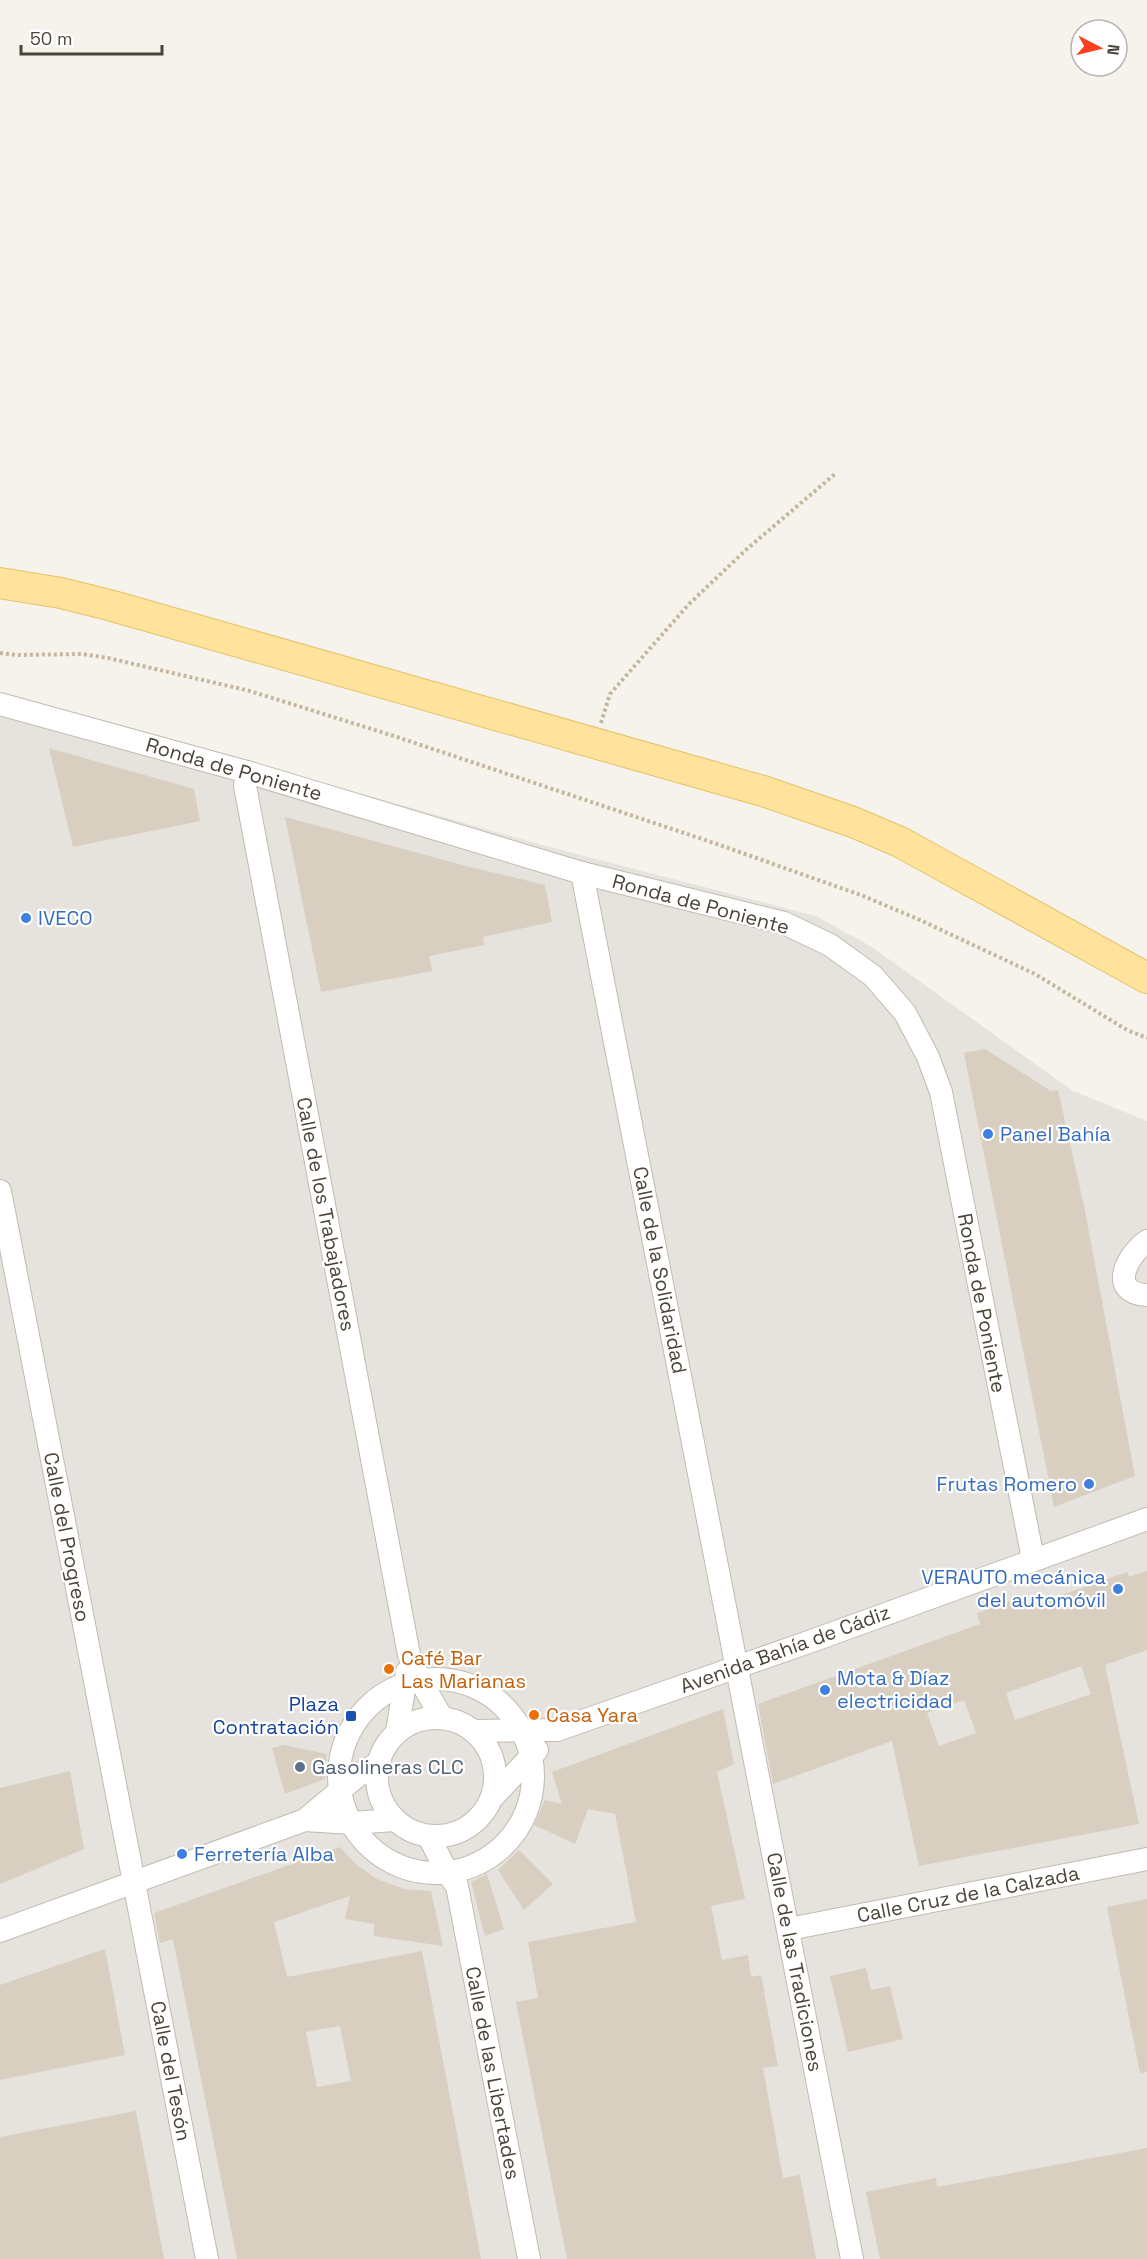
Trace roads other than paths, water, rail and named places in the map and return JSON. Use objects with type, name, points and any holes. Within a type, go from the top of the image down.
[{"type":"main road","points":[[0,583],[61,593],[109,605],[763,791],[853,822],[900,842],[1147,978]]},
{"type":"street","name":"Ronda de Poniente","points":[[0,704],[247,772],[582,873],[784,923],[830,945],[873,976],[906,1013],[928,1057],[941,1092],[1033,1559]]},
{"type":"street","name":"Calle de los Trabajadores","points":[[247,772],[245,786],[409,1655],[413,1682],[397,1731]]},
{"type":"street","name":"Calle de la Solidaridad","points":[[582,873],[737,1666]]},
{"type":"street","name":"Calle del Progreso","points":[[0,1191],[134,1883]]},
{"type":"street","points":[[1147,1241],[1139,1246],[1129,1259],[1123,1276],[1128,1286],[1137,1293],[1147,1295]]},
{"type":"street","name":"Avenida Bahía de Cádiz","points":[[474,1731],[557,1730],[1147,1519]]},
{"type":"street","name":"Calle de las Tradiciones","points":[[737,1666],[852,2259]]},
{"type":"street","points":[[449,1680],[476,1688],[500,1703],[521,1729],[531,1756],[532,1781],[531,1795],[521,1822],[493,1855],[456,1876],[417,1871],[391,1862],[369,1845],[352,1823],[341,1791],[341,1761],[350,1732],[358,1719],[379,1698],[413,1682],[449,1680]]},
{"type":"street","points":[[413,1682],[442,1718]]},
{"type":"street","points":[[442,1718],[460,1722],[474,1731],[485,1744],[493,1763],[495,1783],[491,1799],[484,1812],[472,1824],[456,1833],[429,1837],[406,1830],[394,1820],[381,1802],[376,1783],[378,1763],[385,1746],[397,1731],[413,1722],[442,1718]]},
{"type":"street","name":"Avenida Bahía de Cádiz","points":[[491,1799],[557,1730]]},
{"type":"street","points":[[0,1931],[305,1820],[378,1763]]},
{"type":"street","points":[[305,1820],[352,1823],[394,1820]]},
{"type":"street","name":"Calle de las Libertades","points":[[456,1876],[472,1824]]},
{"type":"street","name":"Calle de las Libertades","points":[[429,1837],[456,1876],[529,2259]]},
{"type":"street","name":"Calle Cruz de la Calzada","points":[[789,1929],[1147,1859]]},
{"type":"street","name":"Calle del Tesón","points":[[134,1883],[207,2259]]},
{"type":"place","name":"IVECO","points":[[26,918]]},
{"type":"place","name":"Panel Bahía","points":[[988,1134]]},
{"type":"place","name":"Frutas Romero","points":[[1089,1484]]},
{"type":"place","name":"VERAUTO mecánica del automóvil","points":[[1118,1589]]},
{"type":"place","name":"Café Bar Las Marianas","points":[[389,1669]]},
{"type":"place","name":"Mota & Díaz electricidad","points":[[825,1690]]},
{"type":"place","name":"Casa Yara","points":[[534,1715]]},
{"type":"place","name":"Plaza Contratación","points":[[351,1716]]},
{"type":"place","name":"Gasolineras CLC","points":[[300,1767]]},
{"type":"place","name":"Ferretería Alba","points":[[182,1854]]}]
